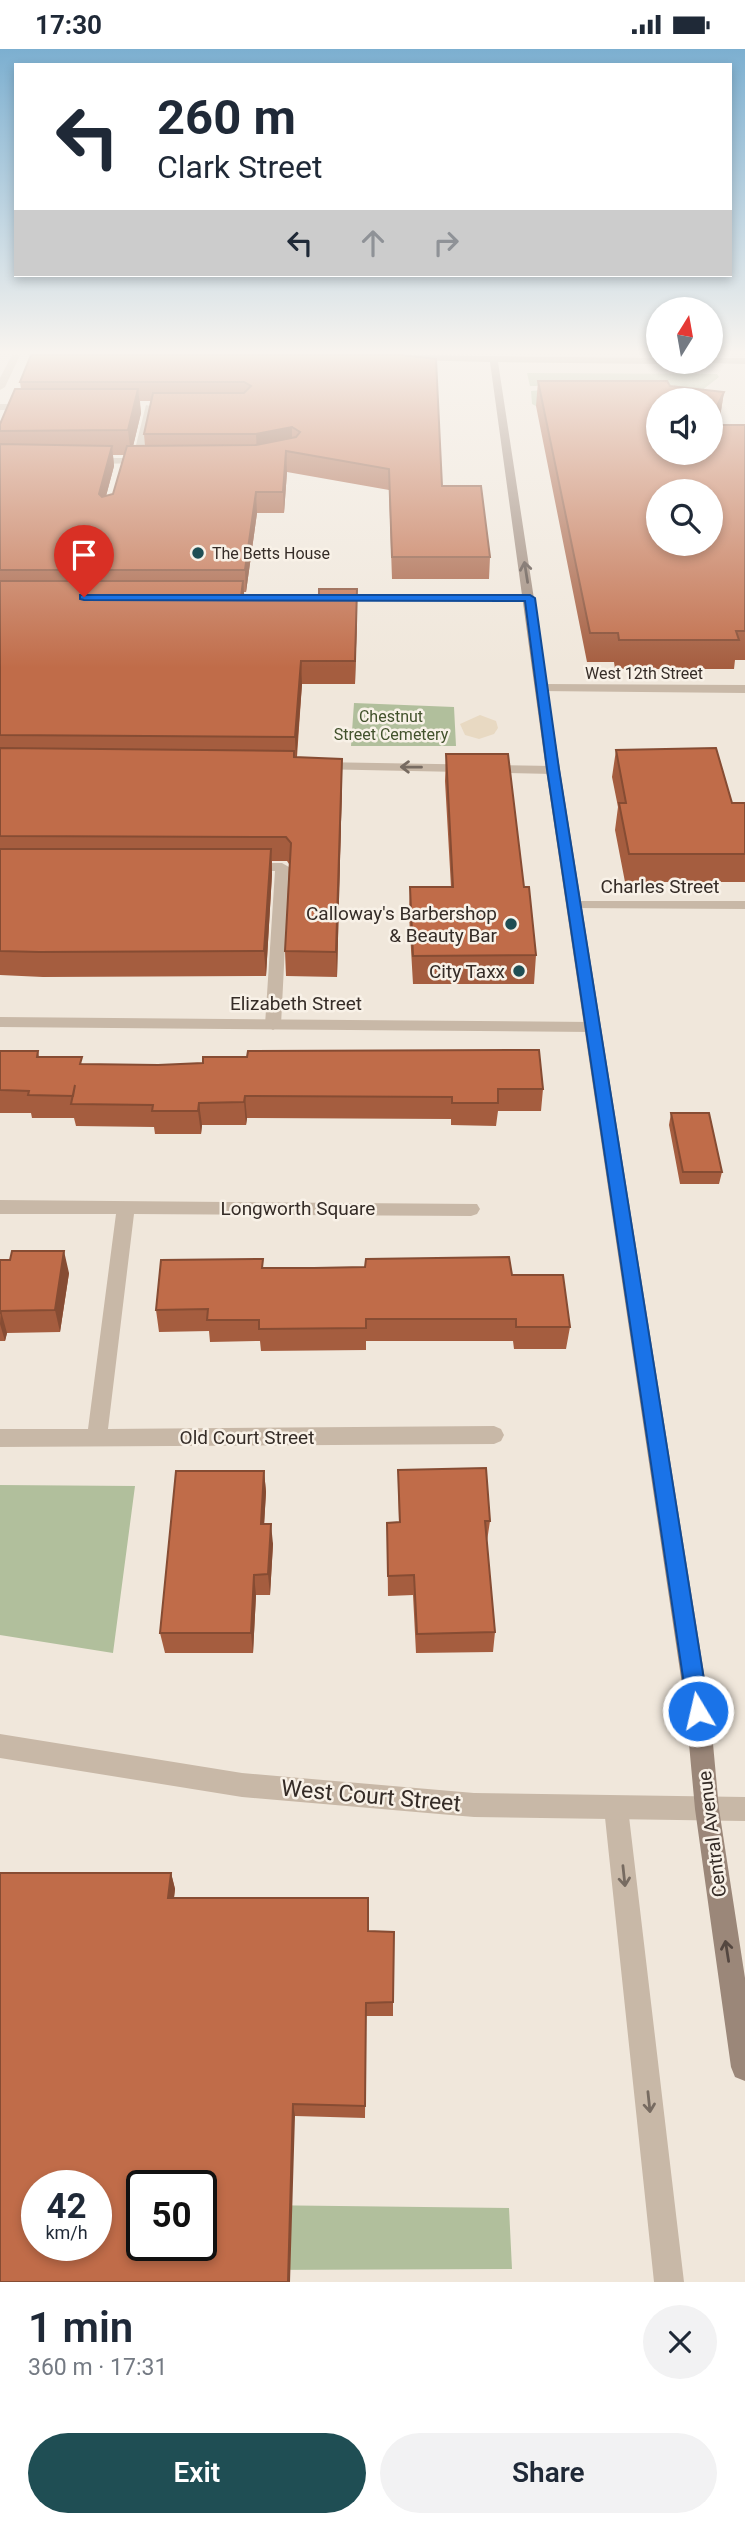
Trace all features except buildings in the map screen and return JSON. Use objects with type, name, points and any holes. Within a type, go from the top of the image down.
[{"type":"main road","name":"Central Avenue","points":[[509,459],[553,769],[698,1711],[707,1809],[745,2067]]},
{"type":"street","points":[[82,461],[122,465],[136,461],[163,461]]},
{"type":"street","points":[[318,598],[530,598]]},
{"type":"street","name":"West 12th Street","points":[[543,688],[745,689]]},
{"type":"street","points":[[307,766],[553,769]]},
{"type":"street","points":[[228,867],[282,867],[273,1024]]},
{"type":"street","name":"Charles Street","points":[[575,905],[745,905]]},
{"type":"street","name":"Elizabeth Street","points":[[0,1022],[593,1027]]},
{"type":"street","name":"Longworth Square","points":[[0,1207],[471,1209]]},
{"type":"street","points":[[97,1438],[126,1207]]},
{"type":"street","name":"Old Court Street","points":[[0,1438],[494,1435]]},
{"type":"street","name":"West Court Street","points":[[0,1746],[242,1785],[474,1805],[745,1809]]},
{"type":"street","points":[[616,1808],[669,2282]]},
{"type":"green space","name":"Chestnut Street Cemetery","points":[[354,703],[454,707],[456,746],[351,746]]},
{"type":"green space","points":[[0,1485],[135,1486],[113,1653],[0,1635]]},
{"type":"green space","points":[[246,2205],[509,2208],[512,2269],[242,2270]]},
{"type":"shaded area","points":[[480,715],[496,721],[498,728],[494,734],[479,739],[465,735],[460,724]]},
{"type":"place","name":"The Betts House","points":[[198,553]]},
{"type":"place","name":"Calloway's Barbershop & Beauty Bar","points":[[511,924]]},
{"type":"place","name":"City Taxx","points":[[519,971]]},
{"type":"route","points":[[84,597],[530,598],[553,769],[698,1711]]}]
